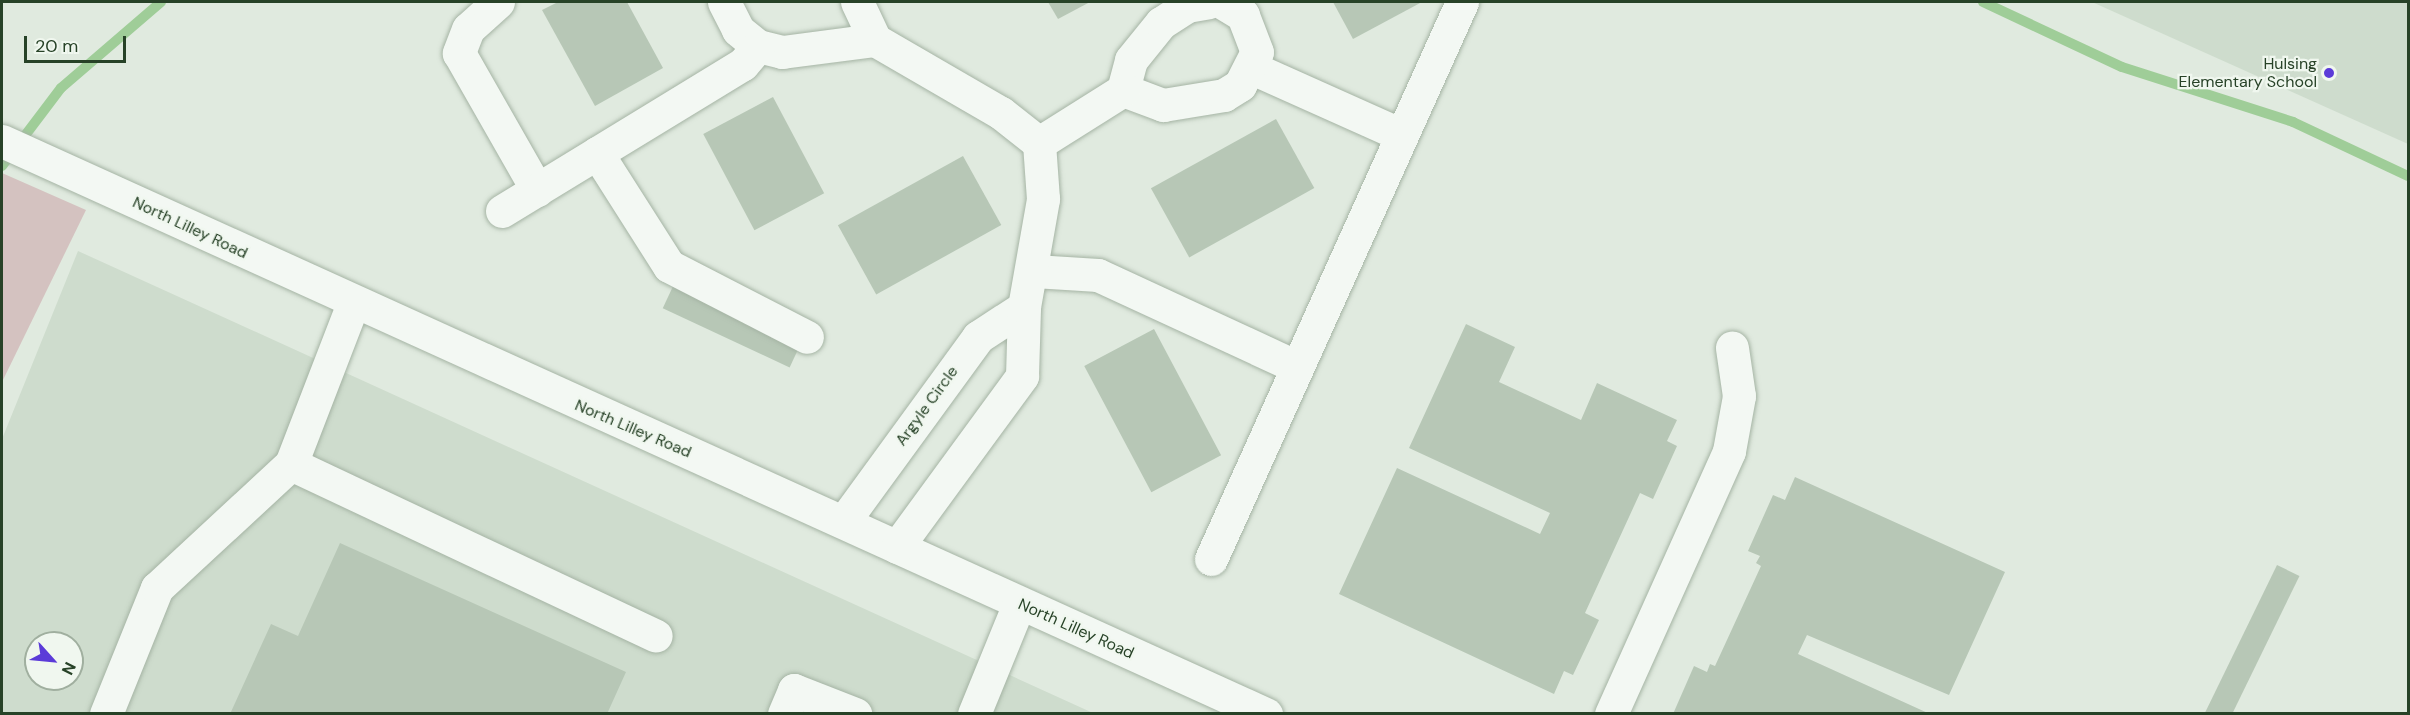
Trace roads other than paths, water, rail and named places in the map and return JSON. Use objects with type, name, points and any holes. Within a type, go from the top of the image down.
[{"type":"street","points":[[498,2],[468,29],[459,53],[537,190]]},
{"type":"street","points":[[724,2],[738,30],[758,46],[782,52],[875,40]]},
{"type":"street","points":[[856,2],[875,40],[1001,113],[1039,143],[1043,199],[1034,271],[1024,307],[1022,376],[897,547]]},
{"type":"street","points":[[1039,143],[1123,90],[1131,60],[1161,23],[1187,6],[1209,2]]},
{"type":"street","points":[[1123,90],[1163,105],[1224,95],[1252,68],[1257,52],[1243,15],[1221,2]]},
{"type":"street","points":[[1211,560],[1462,2]]},
{"type":"street","points":[[502,211],[743,64],[758,46]]},
{"type":"street","points":[[1252,68],[1402,135]]},
{"type":"street","name":"North Lilley Road","points":[[2,141],[353,303],[844,521],[1019,604],[1266,714]]},
{"type":"street","points":[[597,153],[669,266],[807,337]]},
{"type":"street","points":[[1034,271],[1098,275],[1298,367]]},
{"type":"street","points":[[106,714],[157,588],[291,464],[353,303]]},
{"type":"street","name":"Argyle Circle","points":[[844,521],[978,337],[1024,307]]},
{"type":"street","points":[[1611,714],[1729,451],[1739,396],[1732,348]]},
{"type":"street","points":[[291,464],[657,636]]},
{"type":"street","points":[[974,714],[1019,604]]},
{"type":"street","points":[[784,714],[794,690],[855,714]]},
{"type":"waterway","points":[[2,166],[61,88],[161,2]]},
{"type":"waterway","points":[[1983,2],[2122,67],[2293,122],[2408,176]]},
{"type":"place","name":"Hulsing Elementary School","points":[[2329,73]]}]
